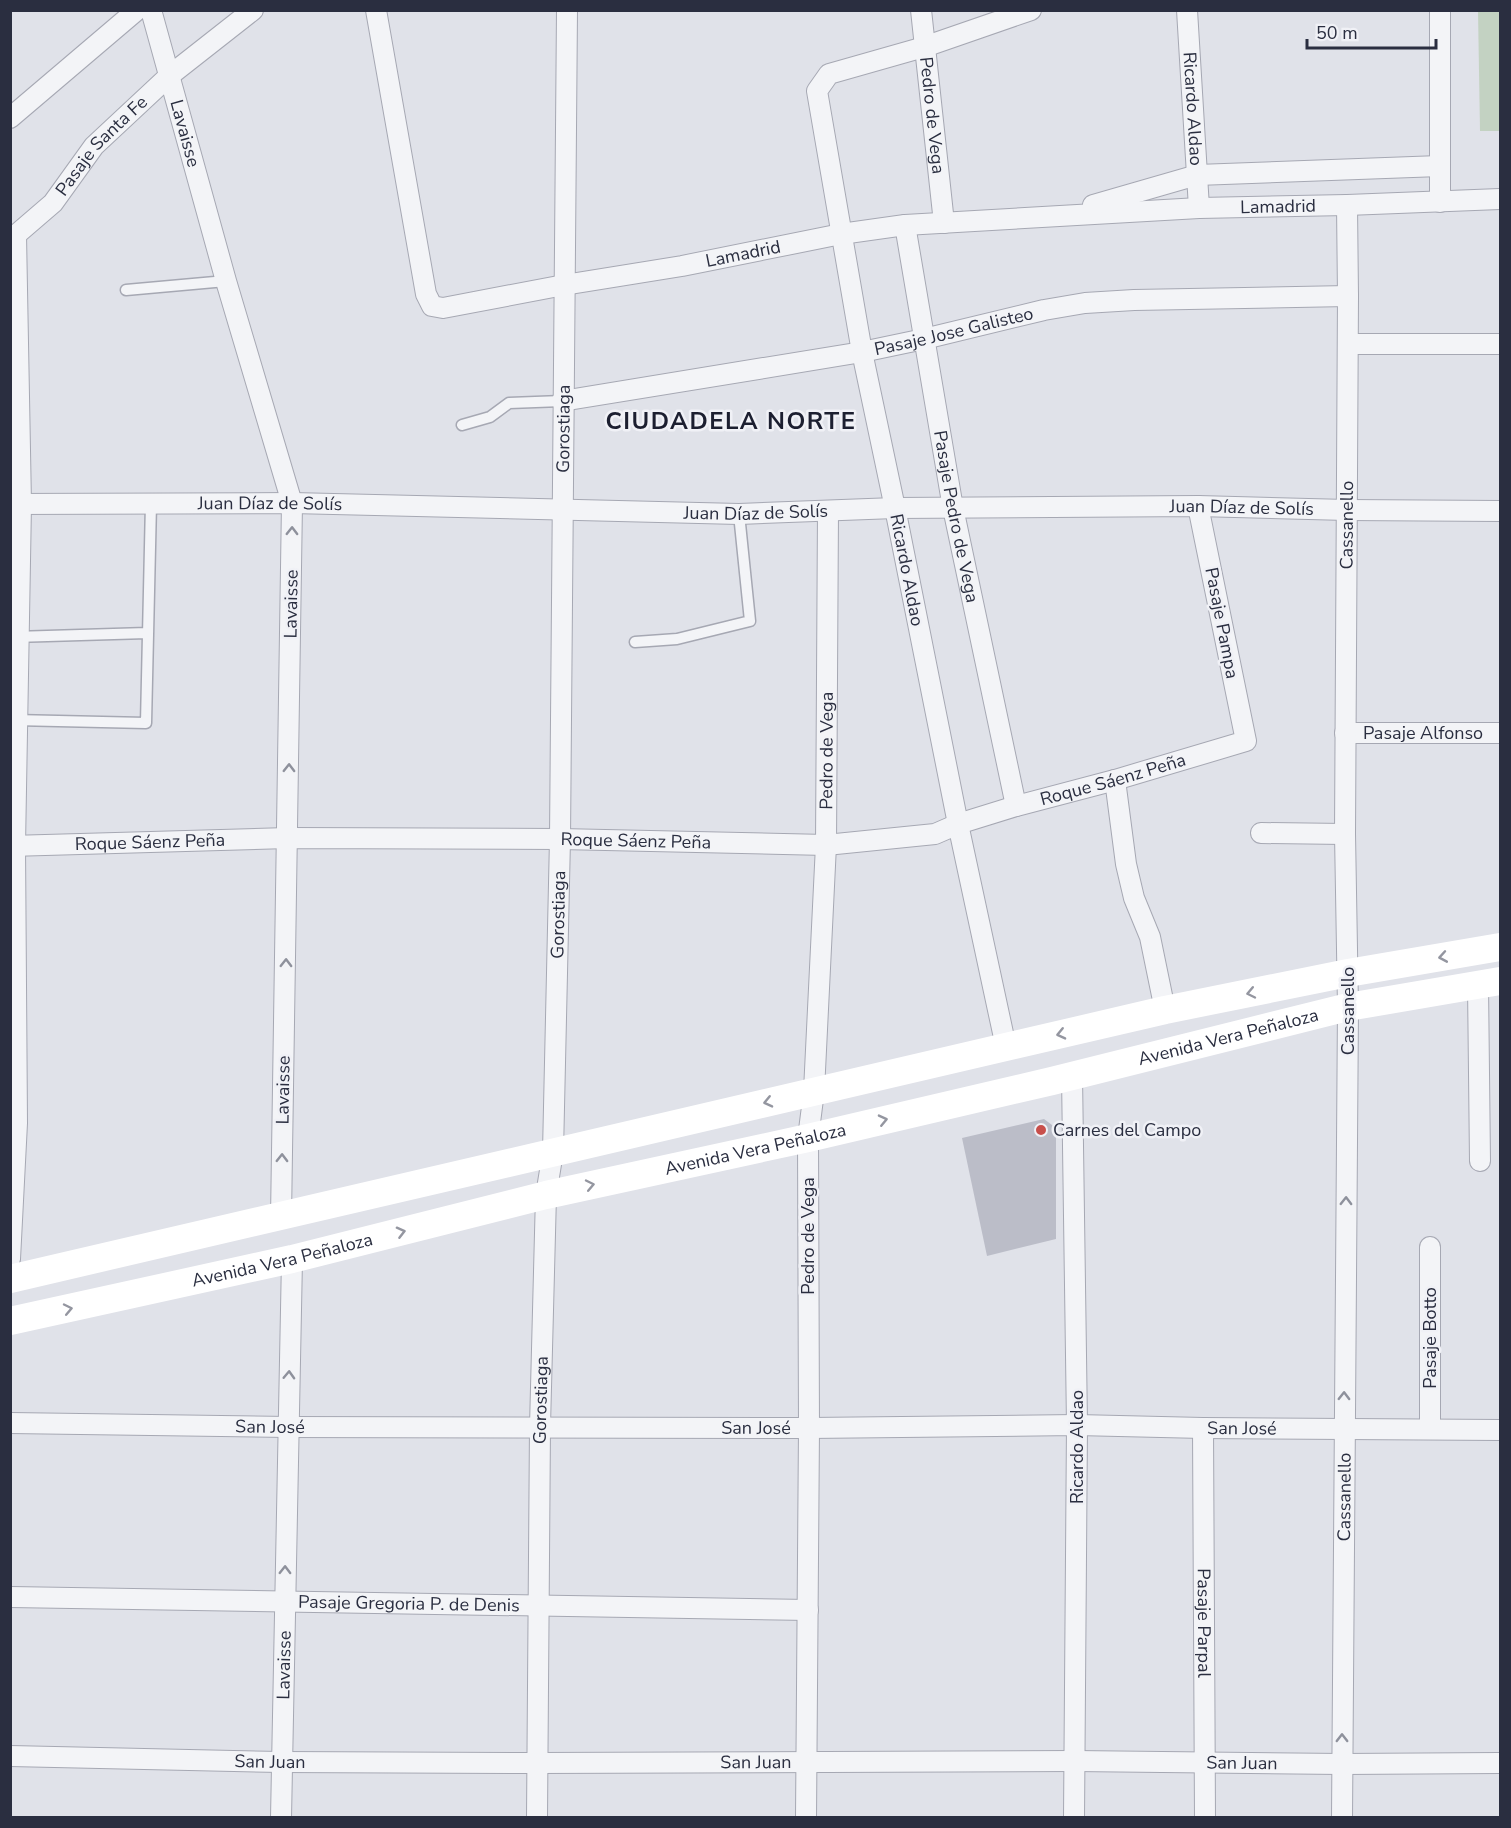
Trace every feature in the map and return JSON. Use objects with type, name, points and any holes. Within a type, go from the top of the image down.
[{"type":"main road","name":"Avenida Vera Peñaloza","points":[[10,1279],[1165,1010],[1348,973],[1500,947]]},
{"type":"main road","name":"Avenida Vera Peñaloza","points":[[10,1321],[292,1259],[546,1195],[808,1138],[1072,1076],[1348,1007],[1489,983]]},
{"type":"street","points":[[10,118],[137,10]]},
{"type":"street","name":"Lavaisse","points":[[151,10],[226,280],[292,503],[281,1217]]},
{"type":"street","name":"Pasaje Santa Fe","points":[[13,237],[53,203],[94,146],[169,76],[254,10]]},
{"type":"street","name":"Lamadrid","points":[[376,10],[426,294],[432,306],[443,308],[682,266],[841,234],[904,225],[1198,208],[1500,199]]},
{"type":"street","name":"Gorostiaga","points":[[537,1818],[540,1426],[546,1195],[553,1152],[560,838],[567,10]]},
{"type":"street","name":"Pedro de Vega","points":[[921,10],[944,223]]},
{"type":"street","points":[[924,47],[1031,10]]},
{"type":"street","name":"Ricardo Aldao","points":[[1187,10],[1198,208]]},
{"type":"street","points":[[1440,10],[1440,202]]},
{"type":"street","name":"Ricardo Aldao","points":[[924,47],[829,74],[817,91],[862,352],[1006,1047]]},
{"type":"street","name":"Lamadrid","points":[[1058,216],[1197,175],[1440,166]]},
{"type":"street","name":"Cassanello","points":[[1342,1818],[1348,1007],[1345,834],[1347,205]]},
{"type":"street","name":"Pasaje Pedro de Vega","points":[[904,225],[953,508],[1016,806]]},
{"type":"street","points":[[10,1259],[14,1123],[13,846],[16,504],[13,237]]},
{"type":"street","name":"Pasaje Jose Galisteo","points":[[562,401],[862,352],[1044,310],[1085,303],[1348,296]]},
{"type":"street","points":[[1348,344],[1500,344]]},
{"type":"street","name":"Juan Díaz de Solís","points":[[16,504],[292,503],[739,514],[895,508],[1198,506],[1500,511]]},
{"type":"street","name":"Pasaje Pampa","points":[[1198,506],[1246,741]]},
{"type":"street","name":"Pedro de Vega","points":[[806,1818],[809,1428],[808,1138],[814,1091],[826,845],[828,511]]},
{"type":"street","name":"Pasaje Alfonso","points":[[1345,733],[1500,733]]},
{"type":"street","name":"Roque Sáenz Peña","points":[[13,846],[288,838],[560,838],[826,845],[935,834],[958,824],[1016,806],[1115,780],[1246,741]]},
{"type":"street","points":[[1115,780],[1126,864],[1134,898],[1150,937],[1165,1010]]},
{"type":"street","points":[[1261,833],[1345,834]]},
{"type":"street","points":[[1480,1161],[1489,983]]},
{"type":"street","name":"Ricardo Aldao","points":[[1072,1076],[1077,1425],[1074,1818]]},
{"type":"street","name":"Pasaje Botto","points":[[1430,1247],[1431,1430]]},
{"type":"street","name":"Lavaisse","points":[[281,1818],[292,1259]]},
{"type":"street","name":"San José","points":[[10,1423],[288,1427],[809,1428],[1077,1425],[1344,1430],[1500,1430]]},
{"type":"street","name":"Pasaje Parpal","points":[[1203,1428],[1205,1818]]},
{"type":"street","name":"Pasaje Gregoria P. de Denis","points":[[10,1597],[808,1610]]},
{"type":"street","name":"San Juan","points":[[10,1756],[281,1762],[1500,1763]]},
{"type":"lane","points":[[126,290],[226,280]]},
{"type":"lane","points":[[462,425],[490,417],[509,404],[562,401]]},
{"type":"lane","points":[[14,720],[146,723],[150,503]]},
{"type":"lane","points":[[635,642],[677,639],[750,621],[739,514]]},
{"type":"lane","points":[[15,637],[147,633]]},
{"type":"green space","points":[[1478,11],[1500,11],[1500,131],[1480,131]]},
{"type":"building","points":[[1044,1119],[1056,1128],[1056,1239],[987,1256],[962,1138]]},
{"type":"place","name":"Carnes del Campo","points":[[1041,1130]]},
{"type":"district","name":"CIUDADELA NORTE","points":[[731,421]]}]
